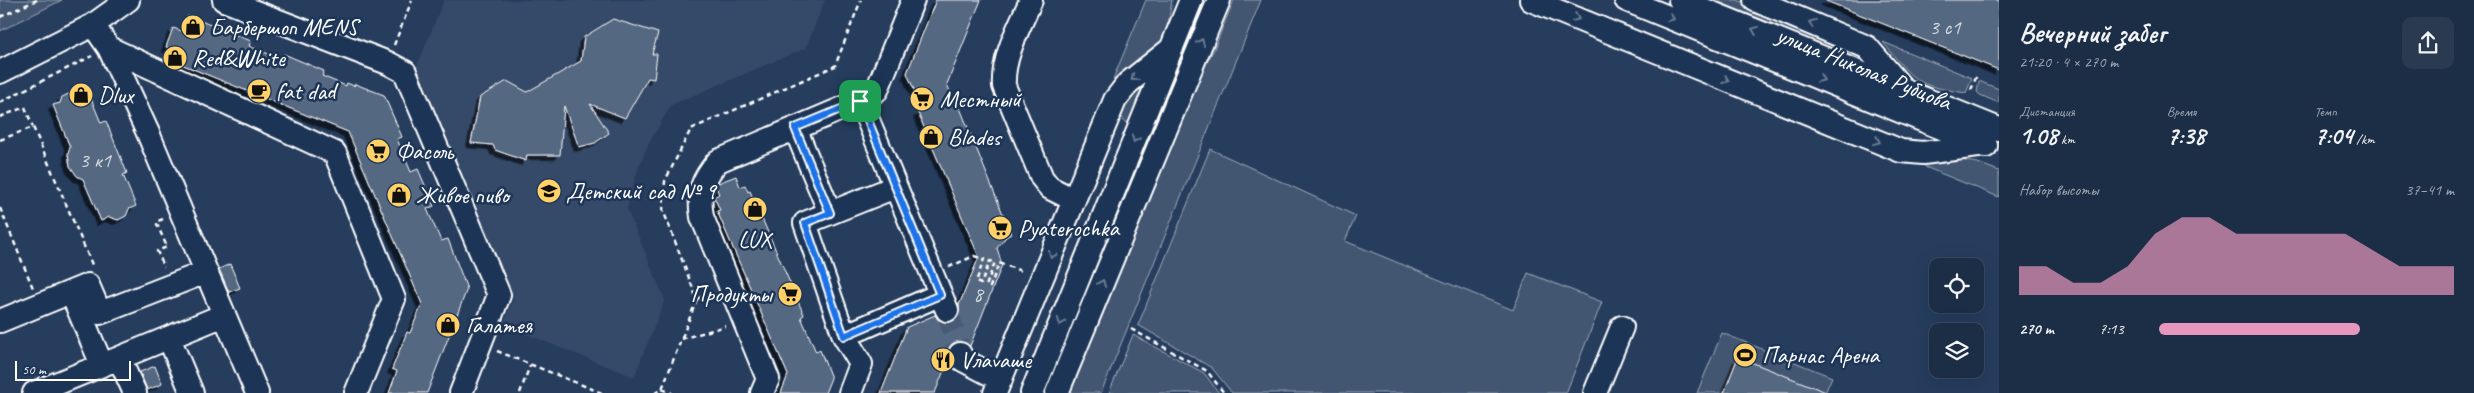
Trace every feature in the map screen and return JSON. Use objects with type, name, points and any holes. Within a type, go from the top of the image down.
[{"type":"street","points":[[0,72],[93,24],[128,0]]},
{"type":"street","points":[[224,0],[265,8],[404,72],[499,295],[461,393]]},
{"type":"street","points":[[762,393],[768,379],[702,217],[699,196],[706,176],[718,161],[860,101],[877,90],[913,0]]},
{"type":"street","points":[[1031,0],[1006,63],[1003,74],[1004,86],[1042,178],[1050,188],[1074,200]]},
{"type":"street","points":[[1032,393],[1191,0]]},
{"type":"street","points":[[1057,393],[1219,0]]},
{"type":"street","points":[[1530,0],[1901,151],[1923,153],[1995,142]]},
{"type":"street","name":"улица Николая Рубцова","points":[[1626,0],[1995,142]]},
{"type":"street","name":"улица Николая Рубцова","points":[[1680,0],[1905,91],[1995,142]]},
{"type":"street","points":[[1755,0],[1779,4],[1867,47],[1905,91]]},
{"type":"street","points":[[93,24],[109,48],[148,133],[257,393]]},
{"type":"street","points":[[960,354],[963,360],[998,386],[1120,91],[1173,47]]},
{"type":"street","points":[[109,48],[335,153],[394,299],[356,393]]},
{"type":"street","points":[[844,336],[939,294],[860,101]]},
{"type":"street","points":[[795,128],[830,213]]},
{"type":"street","points":[[850,393],[861,364],[844,336],[805,223],[895,186]]},
{"type":"street","points":[[0,321],[88,284],[100,313],[206,272]]},
{"type":"street","points":[[76,304],[111,361],[135,393]]},
{"type":"street","points":[[34,393],[224,315]]},
{"type":"street","points":[[1595,393],[1622,327]]},
{"type":"street","points":[[169,338],[192,393]]},
{"type":"path","points":[[0,17],[37,0]]},
{"type":"path","points":[[388,63],[412,0]]},
{"type":"path","points":[[0,102],[109,48]]},
{"type":"path","points":[[1971,90],[1977,75]]},
{"type":"path","points":[[0,117],[25,107],[96,273]]},
{"type":"path","points":[[0,140],[34,127]]},
{"type":"path","points":[[0,208],[33,289],[25,292]]},
{"type":"path","points":[[156,222],[167,247],[157,251],[168,275]]},
{"type":"path","points":[[939,294],[974,256],[984,259],[976,282],[981,284],[990,261],[995,262],[986,286],[990,287],[999,263],[1025,273]]},
{"type":"path","points":[[655,393],[662,389],[697,298]]},
{"type":"path","points":[[682,339],[744,321]]},
{"type":"path","points":[[1131,329],[1199,366],[1206,371],[1224,393]]},
{"type":"path","points":[[480,344],[602,393]]},
{"type":"path","points":[[520,393],[530,365]]},
{"type":"path","points":[[662,389],[672,393]]},
{"type":"shaded area","points":[[0,0],[62,0],[0,31]]},
{"type":"shaded area","name":"Детский сад № 9","points":[[444,0],[825,0],[806,48],[671,105],[647,147],[637,172],[627,209],[665,300],[634,377],[503,325],[513,301],[415,71]]},
{"type":"shaded area","points":[[1146,0],[1172,0],[1167,31],[1162,41],[1116,80],[1113,79]]},
{"type":"shaded area","points":[[1234,0],[1261,0],[1101,393],[1065,393],[1176,122],[1214,49]]},
{"type":"shaded area","points":[[1714,0],[1737,0],[1855,48],[1869,63]]},
{"type":"shaded area","points":[[1883,42],[1972,78],[1966,93],[1936,87],[1917,80],[1902,66]]},
{"type":"shaded area","points":[[1979,81],[1999,89],[1999,103],[1977,92]]},
{"type":"shaded area","points":[[1141,86],[1143,90],[1129,123],[1124,121],[1120,114],[1127,98]]},
{"type":"shaded area","points":[[1210,149],[1356,216],[1345,241],[1513,310],[1528,273],[1602,302],[1566,393],[1232,393],[1212,368],[1138,325]]},
{"type":"shaded area","points":[[1954,159],[1978,163],[1999,171],[1999,197],[1925,167],[1927,163]]},
{"type":"shaded area","name":"Парнас Арена","points":[[1722,333],[1832,377],[1825,393],[1697,393]]},
{"type":"shaded area","points":[[1133,335],[1204,373],[1219,393],[1109,393]]},
{"type":"building","points":[[936,0],[981,0],[947,84],[957,109],[960,108],[1011,234],[997,248],[1002,265],[970,346],[960,341],[949,346],[948,360],[935,393],[881,393],[907,327],[935,315],[939,321],[946,323],[958,318],[959,305],[979,257],[918,113],[923,111],[907,73]]},
{"type":"building","points":[[1999,0],[1999,70],[1826,1]]},
{"type":"building","points":[[188,16],[251,41],[249,46],[283,60],[284,54],[324,71],[322,76],[346,86],[347,83],[354,86],[355,84],[384,95],[402,137],[397,139],[411,172],[418,169],[434,206],[427,209],[441,241],[448,239],[467,289],[427,393],[389,393],[397,371],[392,369],[407,332],[410,333],[422,304],[348,132],[171,60],[175,51],[166,47],[173,28],[182,31]]},
{"type":"building","points":[[613,19],[658,33],[652,54],[657,54],[654,79],[648,78],[625,118],[590,104],[609,133],[595,143],[579,147],[564,106],[560,155],[527,155],[526,161],[495,150],[493,145],[471,143],[480,97],[507,81],[527,92],[581,61],[584,37]]},
{"type":"building","points":[[88,91],[101,123],[106,121],[127,173],[123,175],[136,206],[129,209],[126,216],[118,220],[109,217],[101,221],[83,179],[77,176],[70,166],[68,154],[70,147],[53,105],[60,103],[62,97],[71,93],[76,96]]},
{"type":"building","points":[[736,176],[740,187],[745,185],[748,192],[750,191],[804,315],[801,317],[816,352],[820,350],[831,378],[825,393],[781,393],[788,375],[717,211],[720,210],[714,197],[719,194],[716,187],[718,183]]},
{"type":"building","points":[[230,264],[240,288],[229,292],[219,269]]},
{"type":"building","points":[[1738,357],[1826,392],[1826,393],[1724,393]]},
{"type":"building","points":[[155,366],[162,384],[147,390],[140,372]]},
{"type":"tunnel","points":[[947,310],[960,354]]},
{"type":"place","name":"Барбершоп MENS","points":[[193,27]]},
{"type":"place","name":"Red&White","points":[[175,58]]},
{"type":"place","name":"fat dad","points":[[259,91]]},
{"type":"place","name":"Dlux","points":[[81,95]]},
{"type":"place","name":"Местный","points":[[922,99]]},
{"type":"place","name":"Blades","points":[[931,137]]},
{"type":"place","name":"Фасоль","points":[[378,151]]},
{"type":"place","name":"Детский сад № 9","points":[[549,191]]},
{"type":"place","name":"Живое пиво","points":[[399,195]]},
{"type":"place","name":"LUX","points":[[755,209]]},
{"type":"place","name":"Pyaterochka","points":[[1000,228]]},
{"type":"place","name":"Продукты","points":[[790,294]]},
{"type":"place","name":"Галатея","points":[[448,325]]},
{"type":"place","name":"Парнас Арена","points":[[1745,355]]},
{"type":"place","name":"Vлаvаше","points":[[943,360]]},
{"type":"route","points":[[860,101],[940,295],[844,336],[805,223],[830,213],[795,128],[860,101]]}]
